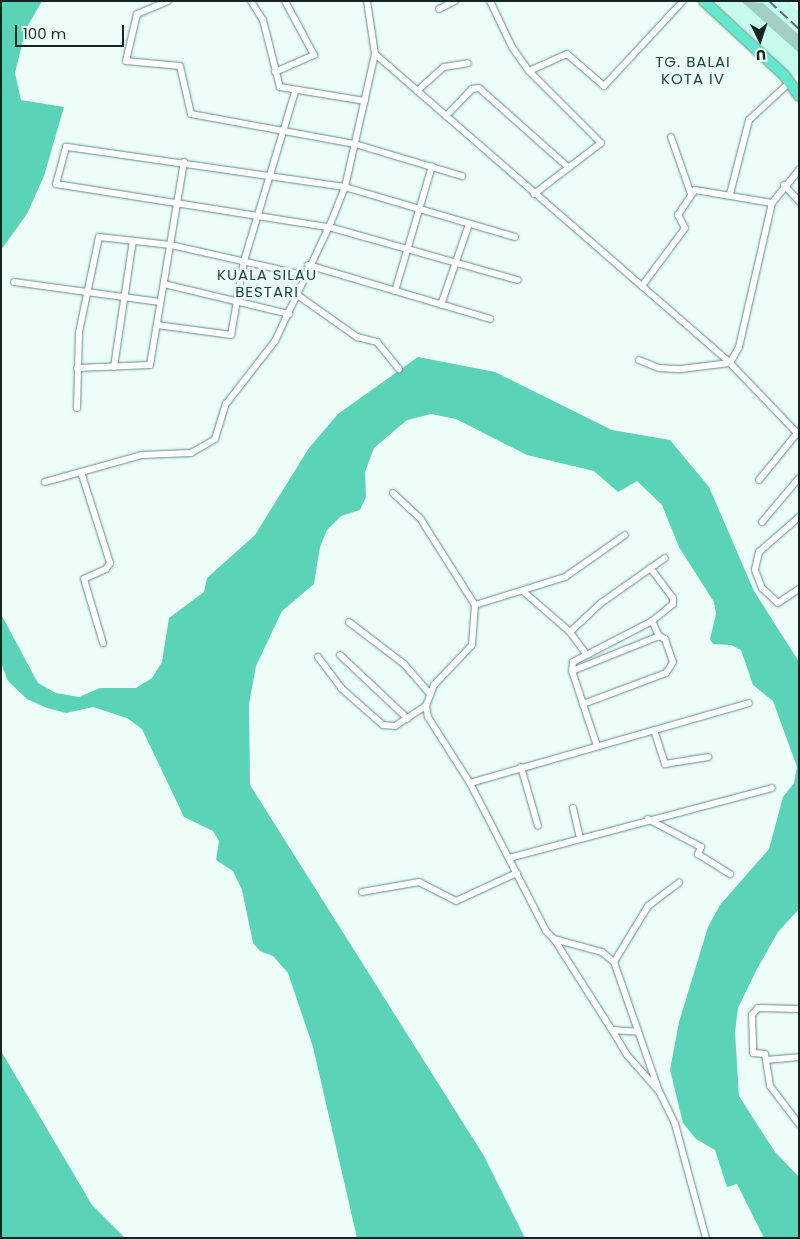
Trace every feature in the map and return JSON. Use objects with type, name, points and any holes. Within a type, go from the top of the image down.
[{"type":"highway","points":[[704,1],[790,82],[799,96]]},
{"type":"street","points":[[168,1],[137,14],[126,62],[180,66],[188,110],[193,115],[355,144],[462,176]]},
{"type":"street","points":[[251,1],[263,20],[280,88],[294,92],[365,101]]},
{"type":"street","points":[[275,72],[314,55],[285,1]]},
{"type":"street","points":[[45,482],[142,455],[192,453],[210,444],[219,430],[226,404],[265,357],[289,314],[308,265],[329,227],[345,187],[375,54],[367,1]]},
{"type":"street","points":[[439,9],[455,1]]},
{"type":"street","points":[[490,1],[512,47],[529,72],[601,143],[534,194]]},
{"type":"street","points":[[529,72],[568,54],[604,86],[683,1]]},
{"type":"street","points":[[375,54],[730,363],[798,433],[759,480]]},
{"type":"street","points":[[417,91],[444,68],[468,63]]},
{"type":"street","points":[[730,194],[750,120],[790,82]]},
{"type":"street","points":[[446,116],[472,89],[479,88],[569,168]]},
{"type":"street","points":[[157,325],[228,337],[238,300],[244,261],[257,214],[284,132],[294,92]]},
{"type":"street","points":[[671,137],[691,194]]},
{"type":"street","points":[[515,237],[345,187],[270,174],[66,146],[56,184],[257,214],[329,227],[518,280]]},
{"type":"street","points":[[77,368],[149,367],[184,162]]},
{"type":"street","points":[[395,291],[432,166]]},
{"type":"street","points":[[730,363],[739,347],[772,203],[784,185],[799,170]]},
{"type":"street","points":[[784,185],[799,201]]},
{"type":"street","points":[[642,286],[684,228],[678,216],[695,190],[730,194],[772,203]]},
{"type":"street","points":[[441,305],[469,224]]},
{"type":"street","points":[[77,408],[77,368],[85,293],[96,239],[171,244],[304,275]]},
{"type":"street","points":[[114,367],[133,240]]},
{"type":"street","points":[[308,265],[490,319]]},
{"type":"street","points":[[14,282],[160,302]]},
{"type":"street","points":[[164,284],[238,300],[289,314]]},
{"type":"street","points":[[296,294],[357,337],[377,342],[399,369]]},
{"type":"street","points":[[640,360],[659,368],[681,369],[730,363]]},
{"type":"street","points":[[81,472],[110,563],[106,569],[84,579],[103,643]]},
{"type":"street","points":[[762,522],[799,478]]},
{"type":"street","points":[[393,492],[420,518],[475,604],[472,645],[429,693],[426,706],[437,734],[470,783],[546,931],[554,939],[627,1055],[659,1091]]},
{"type":"street","points":[[799,517],[759,552],[755,570],[762,588],[778,603],[799,589]]},
{"type":"street","points":[[475,604],[524,592],[565,578],[625,535]]},
{"type":"street","points":[[570,632],[599,605],[665,558]]},
{"type":"street","points":[[597,746],[572,671],[575,659],[652,621],[674,600],[650,568]]},
{"type":"street","points":[[524,592],[570,632],[586,654]]},
{"type":"street","points":[[583,704],[672,668],[673,662],[664,639],[659,636],[652,621]]},
{"type":"street","points":[[349,622],[404,664],[429,693]]},
{"type":"street","points":[[572,671],[659,636]]},
{"type":"street","points":[[340,655],[408,719]]},
{"type":"street","points":[[318,657],[341,688],[383,725],[395,726],[426,706]]},
{"type":"street","points":[[470,783],[749,703]]},
{"type":"street","points":[[654,730],[665,764],[708,757]]},
{"type":"street","points":[[521,767],[538,826]]},
{"type":"street","points":[[509,858],[648,819],[772,788]]},
{"type":"street","points":[[573,808],[580,839]]},
{"type":"street","points":[[648,819],[703,845],[698,854],[730,874]]},
{"type":"street","points":[[362,892],[419,882],[456,901],[517,873]]},
{"type":"street","points":[[614,962],[648,906],[679,883]]},
{"type":"street","points":[[554,939],[602,952],[614,962],[659,1091],[685,1155],[706,1238]]},
{"type":"street","points":[[799,1009],[758,1008],[753,1012],[753,1052],[765,1054],[770,1086],[799,1124]]},
{"type":"street","points":[[612,1030],[638,1032]]},
{"type":"street","points":[[766,1060],[799,1057]]},
{"type":"shaded area","points":[[1,1],[42,1],[26,29],[15,73],[21,100],[64,107],[44,176],[27,214],[1,250]]},
{"type":"shaded area","points":[[788,1],[799,11],[799,74],[793,77],[717,2]]},
{"type":"shaded area","points":[[418,357],[495,372],[612,430],[670,440],[709,487],[754,591],[799,662],[799,909],[778,932],[757,969],[738,1008],[735,1032],[739,1096],[775,1152],[799,1177],[799,1238],[764,1238],[737,1184],[727,1187],[715,1150],[696,1139],[683,1123],[670,1070],[679,1022],[708,927],[720,905],[769,849],[783,797],[794,783],[797,767],[773,701],[753,685],[741,650],[731,645],[713,644],[710,639],[716,614],[714,602],[679,547],[662,505],[637,481],[618,492],[594,471],[527,455],[456,419],[431,414],[407,420],[374,448],[365,472],[366,497],[360,510],[341,516],[327,530],[320,547],[314,584],[282,611],[256,666],[249,704],[250,785],[484,1156],[525,1238],[357,1238],[313,1047],[288,973],[273,956],[260,951],[253,943],[242,890],[233,871],[216,860],[219,841],[213,831],[184,817],[142,729],[127,718],[93,707],[66,713],[47,708],[27,699],[8,681],[1,663],[1,614],[38,683],[56,693],[79,697],[100,688],[136,688],[152,678],[162,662],[169,618],[204,592],[207,578],[255,535],[309,448],[338,414]]},
{"type":"shaded area","points":[[1,1051],[92,1205],[125,1238],[1,1238]]},
{"type":"building","points":[[741,1],[763,3],[799,35],[799,53]]},
{"type":"railway","points":[[769,1],[799,29]]},
{"type":"district","name":"TG. BALAI KOTA IV","points":[[693,70]]},
{"type":"district","name":"KUALA SILAU BESTARI","points":[[267,282]]}]
